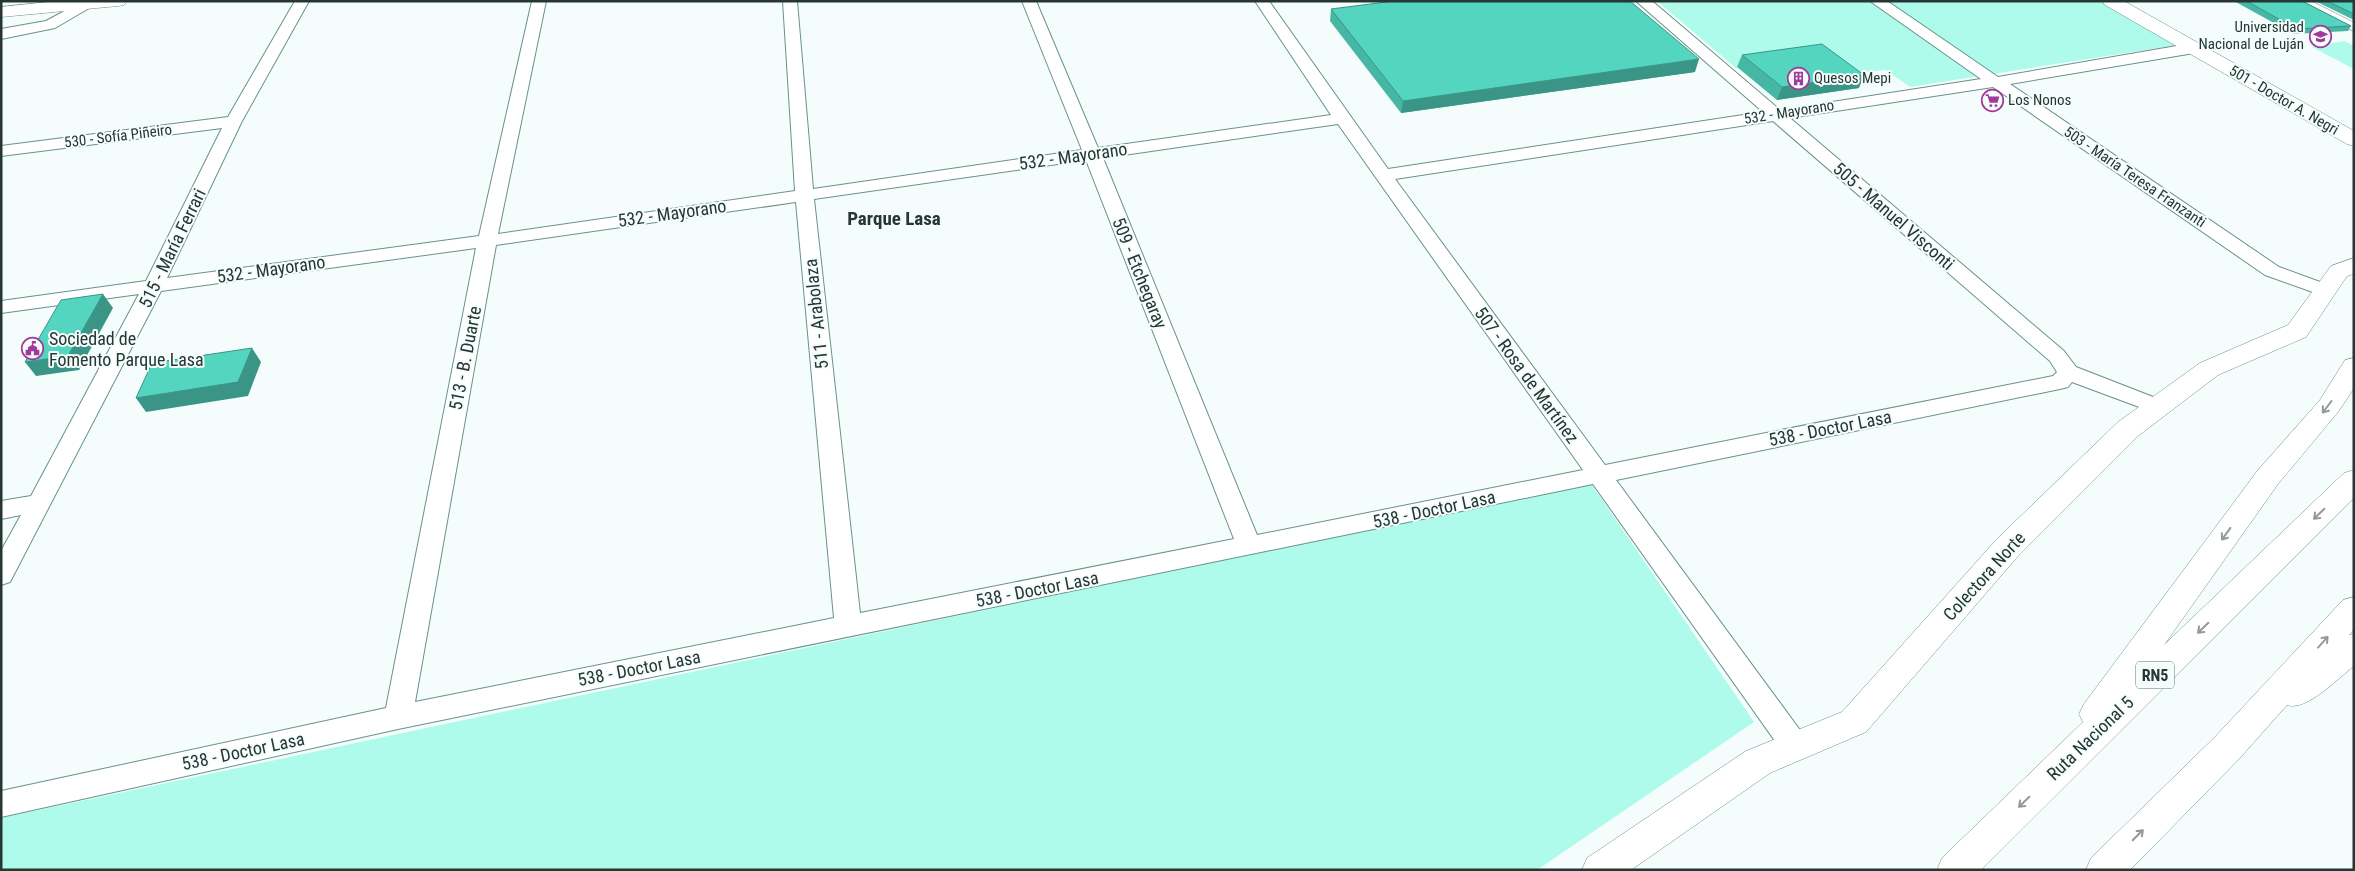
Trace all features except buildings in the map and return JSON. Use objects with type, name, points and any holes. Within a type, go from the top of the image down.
[{"type":"main road","points":[[11,8],[118,1]]},
{"type":"main road","name":"501 - Doctor A. Negri","points":[[2111,1],[2354,140]]},
{"type":"main road","name":"Colectora Norte","points":[[1600,870],[1758,762],[1854,722],[2008,547],[2128,429],[2209,369],[2297,331],[2339,271],[2354,265]]},
{"type":"main road","points":[[2051,776],[2268,477],[2329,406],[2354,366]]},
{"type":"main road","name":"Ruta Nacional 5","points":[[1955,870],[2354,480]]},
{"type":"main road","points":[[2104,870],[2226,748],[2354,609]]},
{"type":"main road","points":[[2226,748],[2354,647]]},
{"type":"street","name":"515 - María Ferrari","points":[[1,575],[154,285],[234,121],[302,1]]},
{"type":"street","name":"513 - B. Duarte","points":[[398,717],[487,241],[539,1]]},
{"type":"street","name":"511 - Arabolaza","points":[[790,1],[804,194],[848,626]]},
{"type":"street","name":"509 - Etchegaray","points":[[1029,1],[1092,153],[1249,546]]},
{"type":"street","name":"507 - Rosa de Martínez","points":[[1262,1],[1342,118],[1795,746]]},
{"type":"street","name":"505 - Manuel Visconti","points":[[1643,1],[2058,356],[2068,372]]},
{"type":"street","name":"503 - María Teresa Franzanti","points":[[1877,1],[2272,271],[2324,290]]},
{"type":"street","points":[[1,34],[50,25],[89,4]]},
{"type":"street","name":"532 - Mayorano","points":[[1383,175],[1775,114],[1996,82],[2194,48]]},
{"type":"street","name":"532 - Mayorano","points":[[1,307],[487,241],[1342,118]]},
{"type":"street","name":"530 - Sofía Piñeiro","points":[[1,151],[234,121]]},
{"type":"street","points":[[2068,372],[2158,407]]},
{"type":"street","name":"538 - Doctor Lasa","points":[[1,804],[398,717],[2060,382],[2068,372]]},
{"type":"street","points":[[1,510],[40,502]]},
{"type":"lane","points":[[2302,1],[2354,27]]},
{"type":"green space","points":[[1657,1],[2099,1],[2177,45],[1910,87],[1886,70],[1844,75],[1818,55],[1736,68]]},
{"type":"green space","points":[[2344,41],[2354,46],[2354,69],[2312,47]]},
{"type":"green space","points":[[1590,482],[1754,722],[1537,870],[1,870],[1,818]]},
{"type":"place","name":"Universidad Nacional de Luján","points":[[2320,36]]},
{"type":"place","name":"Quesos Mepi","points":[[1798,78]]},
{"type":"place","name":"Los Nonos","points":[[1992,100]]},
{"type":"place","name":"Sociedad de Fomento Parque Lasa","points":[[33,348]]},
{"type":"district","name":"Parque Lasa","points":[[894,218]]}]
